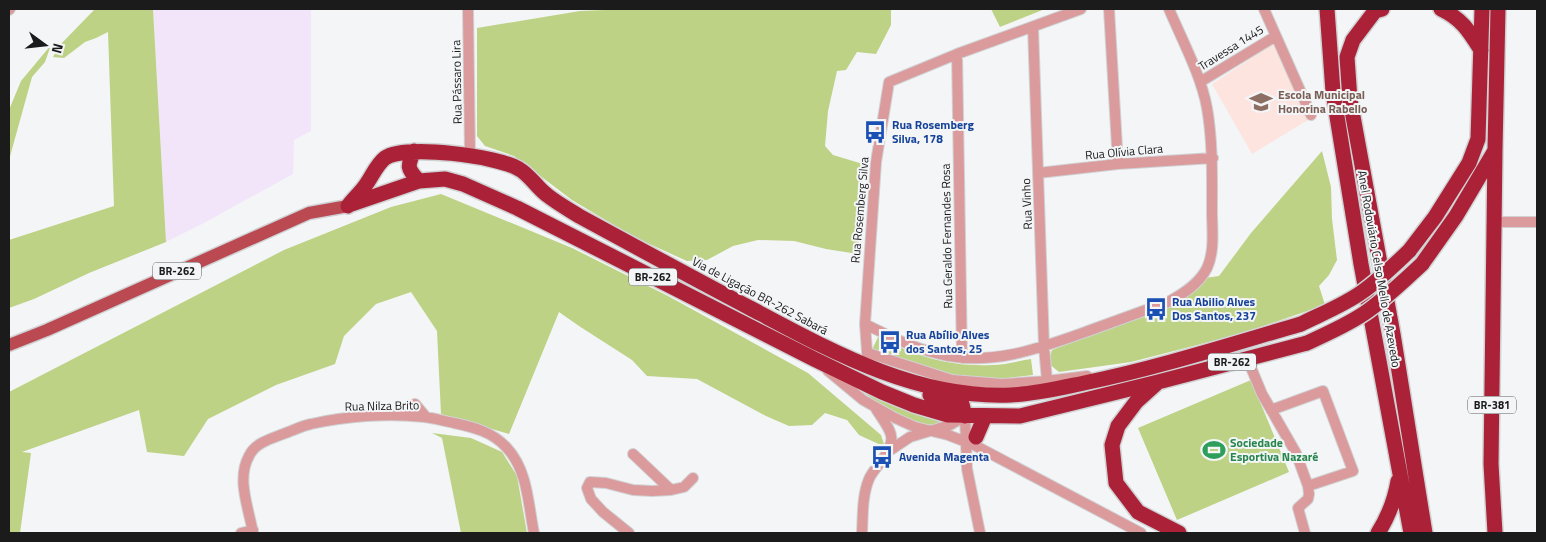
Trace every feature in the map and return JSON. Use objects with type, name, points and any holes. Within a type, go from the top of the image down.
[{"type":"highway","name":"Anel Rodoviário Celso Mello de Azevedo","points":[[1327,9],[1333,92],[1361,264],[1411,533]]},
{"type":"highway","points":[[1382,9],[1375,11],[1353,40],[1347,56],[1350,100],[1393,334],[1425,533]]},
{"type":"highway","points":[[1441,9],[1463,22],[1481,50]]},
{"type":"highway","name":"Via de Ligação BR-262 Sabará","points":[[414,151],[470,156],[519,169],[546,195],[579,216],[829,350],[872,364],[916,382],[947,390],[978,395],[1012,395],[1116,376],[1182,359],[1301,324],[1332,310],[1361,293],[1409,251],[1435,217],[1469,163],[1478,139],[1482,9]]},
{"type":"highway","name":"BR-262","points":[[348,206],[419,181],[445,179],[463,184],[517,208],[882,392],[914,405],[948,415],[1020,416],[1306,343],[1339,328],[1368,311],[1398,287],[1422,264],[1456,216],[1495,150],[1498,9]]},
{"type":"highway","name":"BR-381","points":[[1494,533],[1491,464],[1495,150]]},
{"type":"highway","points":[[414,151],[409,162],[410,172],[419,181]]},
{"type":"highway","name":"BR-262","points":[[348,206],[365,187],[376,167],[385,158],[395,153],[414,151]]},
{"type":"highway","points":[[872,364],[918,390],[962,404],[965,416]]},
{"type":"highway","points":[[1158,382],[1136,402],[1118,426],[1112,445],[1116,483],[1138,512],[1179,533]]},
{"type":"highway","points":[[970,439],[985,416]]},
{"type":"highway","points":[[1378,533],[1385,522],[1396,494],[1400,469]]},
{"type":"main road","name":"BR-262","points":[[9,345],[47,330],[309,213],[348,206]]},
{"type":"street","name":"Rua Pássaro Lira","points":[[468,9],[470,156]]},
{"type":"street","name":"Rua Rosemberg Silva","points":[[872,364],[865,324],[876,162],[890,82],[956,54],[1082,9]]},
{"type":"street","points":[[1109,9],[1118,164]]},
{"type":"street","points":[[865,324],[907,344],[940,355],[962,358],[987,358],[1044,346],[1168,302],[1185,293],[1199,280],[1208,266],[1212,248],[1212,158],[1207,107],[1200,82],[1169,9]]},
{"type":"street","points":[[1264,9],[1310,115]]},
{"type":"street","name":"Rua Vinho","points":[[1032,27],[1044,346],[1047,381]]},
{"type":"street","name":"Travessa 1445","points":[[1200,82],[1276,36]]},
{"type":"street","name":"Rua Geraldo Fernandes Rosa","points":[[956,54],[962,358]]},
{"type":"street","name":"Rua Olívia Clara","points":[[1038,173],[1118,164],[1212,158]]},
{"type":"street","points":[[1494,222],[1537,222]]},
{"type":"street","points":[[1247,358],[1271,410],[1296,453],[1308,486],[1308,499],[1298,508],[1305,533]]},
{"type":"street","points":[[814,359],[875,408],[915,427],[970,439],[986,451],[1141,533]]},
{"type":"street","name":"Via de Ligação BR-262 Sabará","points":[[872,364],[952,380],[1002,384],[1086,376],[1116,376]]},
{"type":"street","points":[[1271,410],[1323,391],[1353,472],[1308,486]]},
{"type":"street","points":[[415,404],[426,417]]},
{"type":"street","points":[[862,533],[863,501],[869,479],[889,451],[892,440],[890,431],[875,408]]},
{"type":"street","name":"Rua Nilza Brito","points":[[253,532],[243,480],[249,454],[256,446],[310,424],[349,418],[403,415],[426,417],[471,427],[492,434],[508,448],[523,473],[534,533]]},
{"type":"street","points":[[889,451],[910,437],[950,425],[965,416],[970,439],[967,469],[980,533]]},
{"type":"street","points":[[633,454],[672,490]]},
{"type":"street","points":[[629,533],[603,512],[591,499],[587,488],[590,482],[606,483],[633,490],[652,491],[684,487],[694,478]]},
{"type":"street","points":[[241,533],[253,532]]},
{"type":"shaded area","points":[[153,9],[311,9],[311,131],[294,140],[293,174],[166,242]]},
{"type":"shaded area","name":"Escola Municipal Honorina Rabello","points":[[1273,44],[1308,120],[1252,154],[1212,84]]},
{"type":"green space","points":[[95,9],[153,9],[166,242],[9,308],[9,240],[114,206],[108,32],[85,42],[64,58],[53,57],[59,46]]},
{"type":"green space","points":[[630,9],[891,9],[891,25],[876,54],[857,52],[846,70],[837,71],[828,111],[825,146],[833,155],[863,164],[858,254],[794,241],[758,240],[733,246],[707,260],[687,261],[634,237],[572,200],[514,156],[485,146],[477,136],[477,28],[580,11]]},
{"type":"green space","points":[[991,9],[1045,9],[1000,27]]},
{"type":"green space","points":[[51,45],[45,62],[32,77],[9,160],[9,110],[21,81]]},
{"type":"green space","points":[[1322,151],[1331,187],[1332,219],[1337,260],[1329,275],[1319,286],[1325,305],[1240,334],[1131,362],[1059,372],[1048,363],[1052,350],[1177,305],[1205,278],[1219,276],[1251,233]]},
{"type":"green space","points":[[441,194],[572,248],[668,296],[808,373],[881,435],[885,447],[859,435],[847,420],[825,413],[812,425],[789,426],[766,416],[697,379],[647,376],[632,360],[559,312],[509,434],[441,414],[437,331],[411,292],[376,304],[344,336],[335,364],[276,385],[208,419],[184,456],[147,452],[139,410],[22,452],[31,453],[20,533],[9,533],[9,392],[284,250],[391,207]]},
{"type":"green space","points":[[878,337],[919,355],[947,362],[997,365],[1031,359],[1033,375],[1000,379],[953,376],[872,350]]},
{"type":"green space","points":[[842,376],[950,423],[931,425],[907,419],[884,407]]},
{"type":"green space","name":"Sociedade Esportiva Nazaré","points":[[1251,380],[1289,472],[1177,520],[1138,428]]},
{"type":"green space","points":[[432,433],[471,438],[502,452],[517,476],[527,533],[461,533],[442,438]]},
{"type":"place","name":"Escola Municipal Honorina Rabello","points":[[1261,102]]},
{"type":"place","name":"Rua Rosemberg Silva, 178","points":[[875,132]]},
{"type":"place","name":"Rua Abilio Alves Dos Santos, 237","points":[[1156,309]]},
{"type":"place","name":"Rua Abílio Alves dos Santos, 25","points":[[890,342]]},
{"type":"place","name":"Sociedade Esportiva Nazaré","points":[[1214,450]]},
{"type":"place","name":"Avenida Magenta","points":[[882,457]]}]
